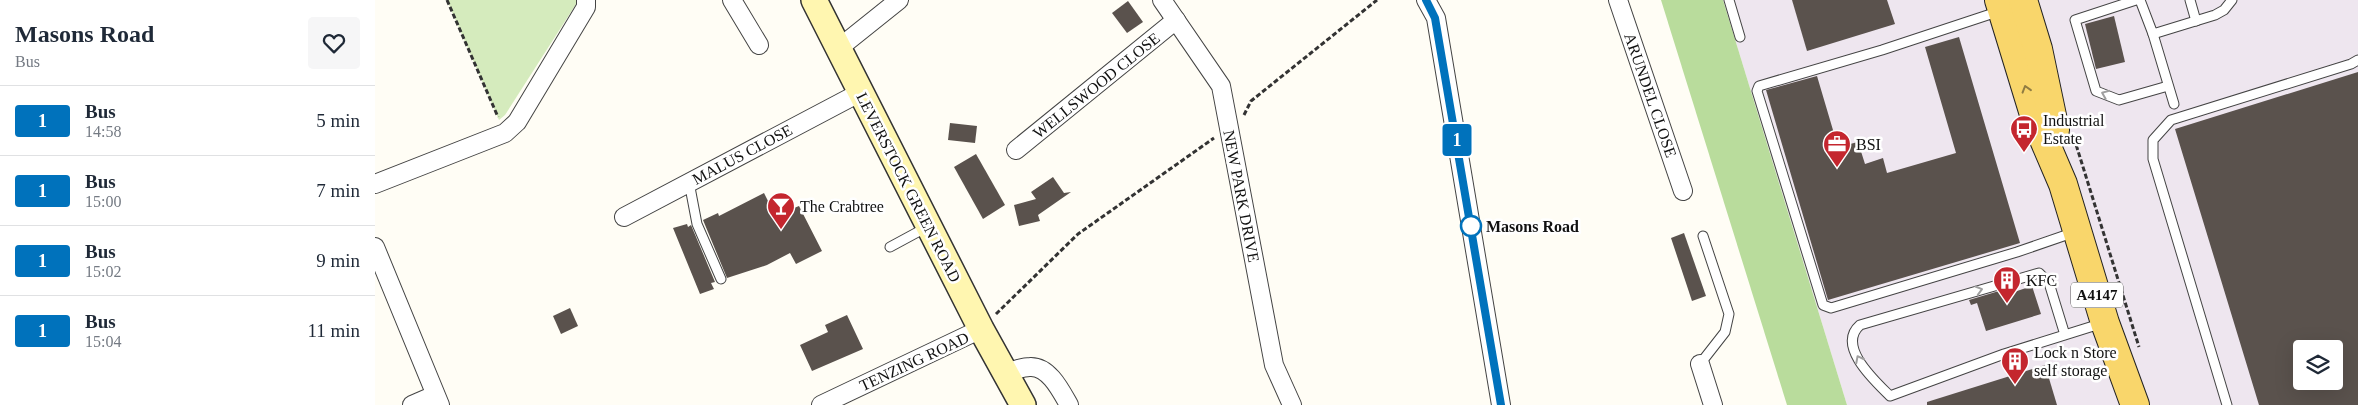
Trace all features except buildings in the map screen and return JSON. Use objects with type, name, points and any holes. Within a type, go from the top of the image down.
[{"type":"main road","name":"A4147","points":[[2009,3],[2036,121],[2063,184],[2105,323],[2135,405]]},
{"type":"street","points":[[375,184],[505,133],[517,122],[586,7],[586,0]]},
{"type":"street","points":[[733,0],[759,45]]},
{"type":"street","name":"LEVERSTOCK GREEN ROAD","points":[[814,0],[930,225],[981,329],[1023,405]]},
{"type":"street","points":[[839,48],[899,0]]},
{"type":"street","name":"NEW PARK DRIVE","points":[[1162,0],[1221,86],[1274,365],[1292,405]]},
{"type":"street","points":[[1426,0],[1435,18],[1501,405]]},
{"type":"street","name":"ARUNDEL CLOSE","points":[[1618,0],[1683,191]]},
{"type":"street","name":"WELLSWOOD CLOSE","points":[[1016,150],[1176,20]]},
{"type":"street","name":"MALUS CLOSE","points":[[624,217],[861,92]]},
{"type":"street","points":[[375,247],[438,400],[411,405]]},
{"type":"street","name":"TENZING ROAD","points":[[821,405],[981,329]]},
{"type":"street","points":[[1700,364],[1713,405]]},
{"type":"street","points":[[1006,372],[1031,367],[1042,370],[1054,382],[1069,405]]},
{"type":"lane","points":[[1729,0],[1741,37]]},
{"type":"lane","points":[[2136,0],[2075,20],[2096,91],[2119,100],[2168,86]]},
{"type":"lane","points":[[2140,0],[2174,104]]},
{"type":"lane","points":[[2190,0],[2196,21]]},
{"type":"lane","points":[[2151,30],[2196,21],[2225,10],[2232,0]]},
{"type":"lane","points":[[2009,3],[1882,50],[1759,86],[1757,91],[1823,306],[1831,308],[2017,252],[2078,231]]},
{"type":"lane","points":[[2227,405],[2153,159],[2153,140],[2171,120],[2351,64],[2358,60]]},
{"type":"lane","points":[[689,182],[697,224],[721,279]]},
{"type":"lane","points":[[890,247],[930,225]]},
{"type":"lane","points":[[1700,364],[1725,332],[1729,314],[1703,236]]},
{"type":"lane","points":[[2065,335],[2049,283],[2039,273],[1860,326],[1854,330],[1852,337],[1857,359],[1890,396],[2004,354],[2105,323]]},
{"type":"path","points":[[447,0],[505,133]]},
{"type":"path","points":[[981,329],[1078,234],[1209,139],[1237,130],[1251,101],[1377,0]]},
{"type":"path","points":[[2073,133],[2141,351]]},
{"type":"shaded area","points":[[1723,0],[2358,0],[2358,405],[1847,405]]},
{"type":"green space","points":[[447,0],[578,1],[505,115],[499,120]]},
{"type":"green space","points":[[1661,0],[1723,0],[1847,405],[1787,405]]},
{"type":"bus line","name":"1","points":[[1426,0],[1435,18],[1501,405]]},
{"type":"place","name":"Industrial Estate","points":[[2024,153]]},
{"type":"place","name":"BSI","points":[[1837,168]]},
{"type":"place","name":"Masons Road","points":[[1471,226]]},
{"type":"place","name":"The Crabtree","points":[[781,230]]},
{"type":"place","name":"KFC","points":[[2007,304]]},
{"type":"place","name":"Lock n Store self storage","points":[[2015,385]]}]
